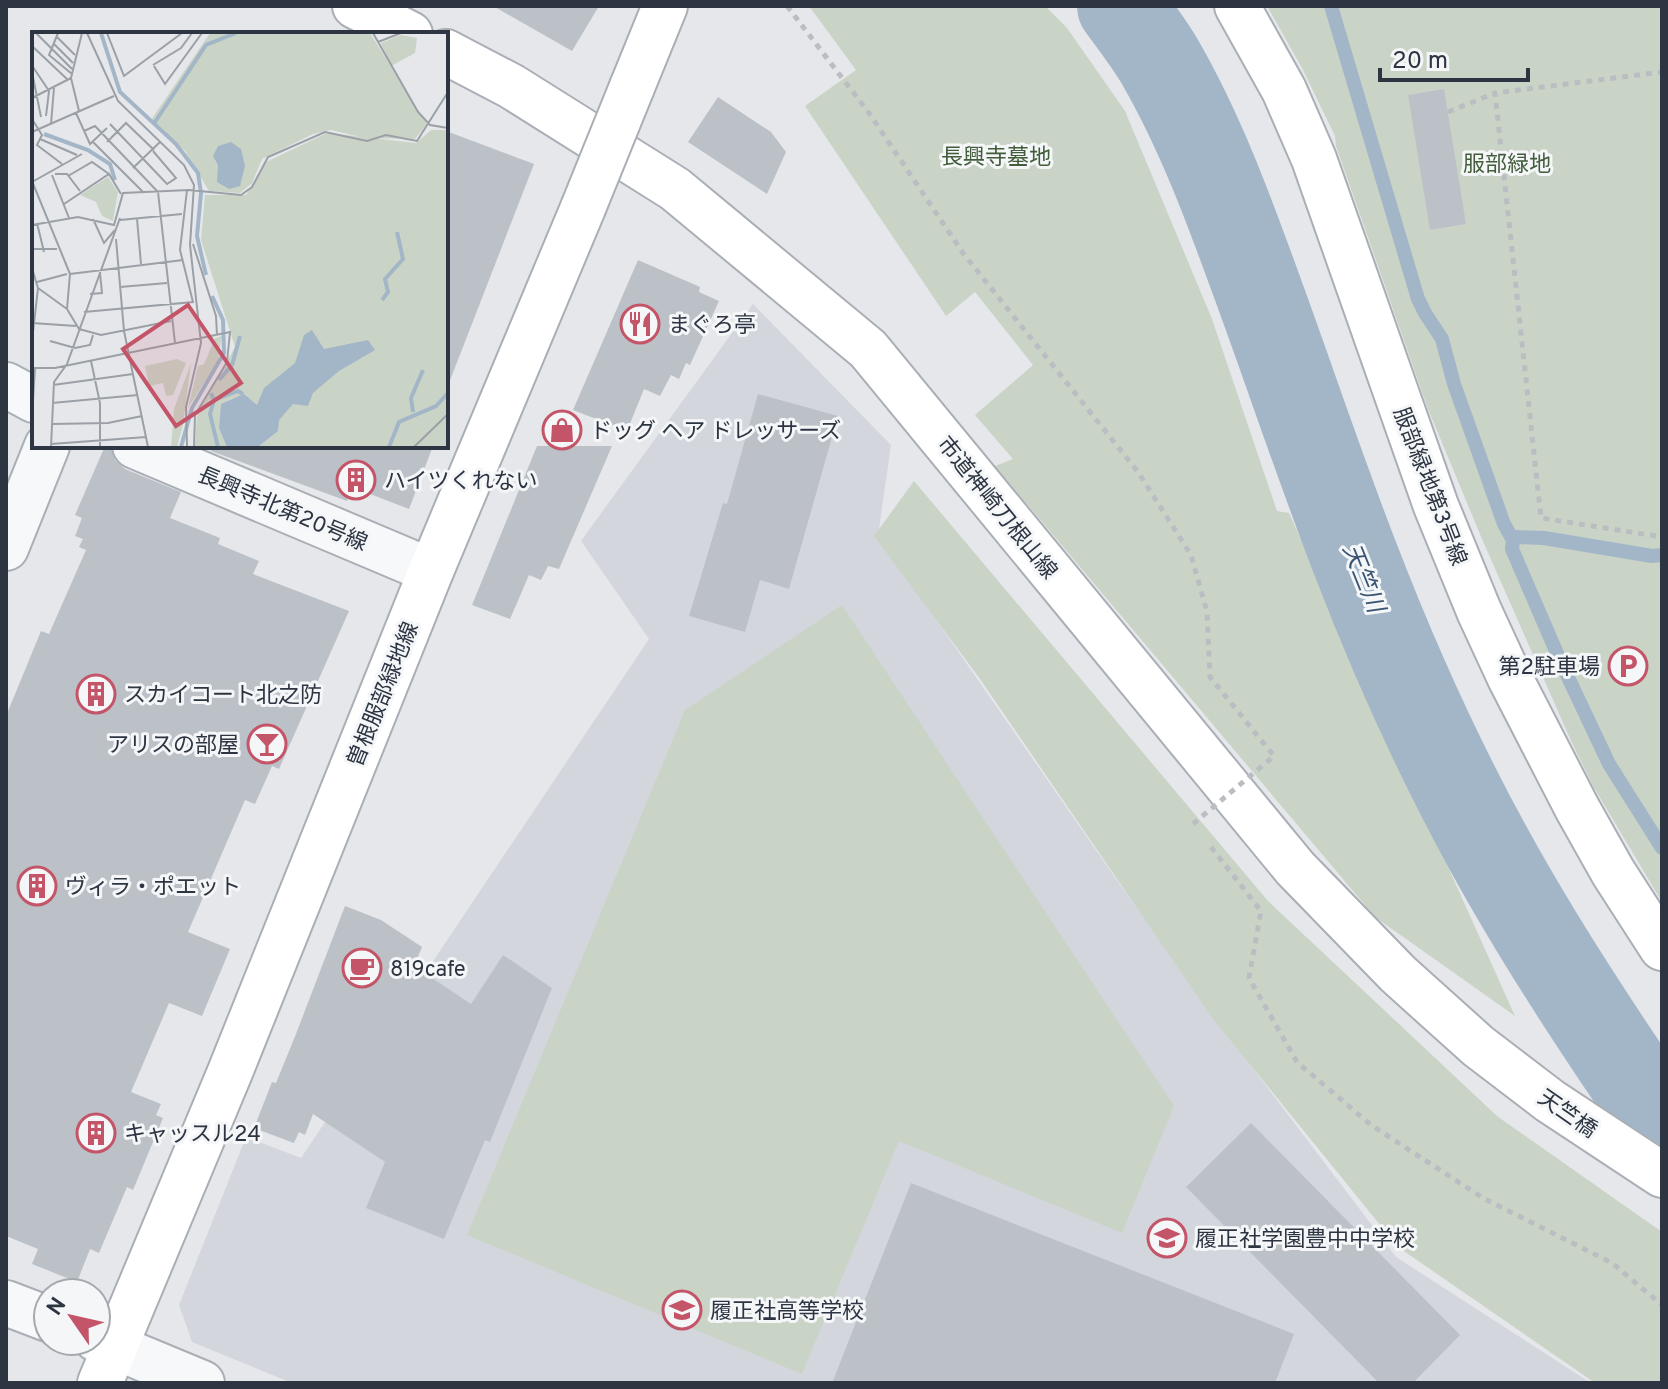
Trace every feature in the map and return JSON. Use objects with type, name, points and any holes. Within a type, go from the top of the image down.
[{"type":"street","points":[[355,6],[406,32]]},
{"type":"street","name":"曽根服部緑地線","points":[[112,1336],[230,1072],[431,571],[665,6]]},
{"type":"street","name":"服部緑地第3号線","points":[[1237,6],[1284,90],[1314,159],[1436,506],[1485,624],[1577,808],[1613,872],[1662,948]]},
{"type":"street","name":"市道神崎刀根山線","points":[[448,53],[511,86],[675,189],[868,349],[1295,868],[1398,974],[1478,1046]]},
{"type":"street","points":[[6,385],[32,399]]},
{"type":"street","points":[[6,548],[46,448]]},
{"type":"street","name":"長興寺北第20号線","points":[[140,448],[431,571]]},
{"type":"street","name":"天竺橋","points":[[1478,1046],[1550,1101],[1662,1175]]},
{"type":"street","points":[[6,1303],[32,1313]]},
{"type":"street","points":[[107,1357],[202,1383]]},
{"type":"path","points":[[787,6],[869,113],[963,253],[1129,460],[1191,555],[1207,612],[1210,677],[1274,756],[1193,824]]},
{"type":"path","points":[[1448,112],[1495,93],[1662,72]]},
{"type":"path","points":[[1495,93],[1541,518],[1656,536]]},
{"type":"path","points":[[1203,837],[1261,911],[1249,978],[1297,1062],[1371,1125],[1483,1198],[1612,1263],[1662,1305]]},
{"type":"shaded area","points":[[753,304],[891,445],[878,536],[1235,1045],[1396,1257],[1591,1383],[292,1383],[192,1342],[179,1305],[246,1137],[301,1158],[649,639],[581,541]]},
{"type":"green space","name":"長興寺墓地","points":[[809,6],[1045,6],[1067,28],[1125,111],[1212,319],[1277,511],[1289,513],[1515,1016],[1375,917],[995,466],[1013,459],[975,415],[1033,365],[975,292],[946,316],[805,106],[856,70]]},
{"type":"green space","name":"服部緑地","points":[[1267,6],[1662,6],[1662,902],[1593,786],[1482,539],[1428,409],[1335,136]]},
{"type":"green space","points":[[914,481],[1268,901],[1497,1116],[1662,1232],[1662,1383],[1595,1383],[1398,1247],[1213,1019],[980,679],[874,536]]},
{"type":"green space","points":[[842,605],[1174,1106],[1122,1233],[899,1141],[802,1374],[467,1235],[685,710]]},
{"type":"building","points":[[493,6],[599,6],[572,51]]},
{"type":"building","points":[[1444,89],[1466,224],[1430,230],[1408,95]]},
{"type":"building","points":[[718,97],[771,132],[786,152],[767,194],[688,142]]},
{"type":"building","points":[[448,132],[534,164],[448,383]]},
{"type":"building","points":[[638,260],[700,287],[699,292],[719,301],[690,365],[686,363],[679,379],[671,375],[660,396],[644,389],[627,431],[573,410]]},
{"type":"building","points":[[758,394],[838,416],[789,589],[760,580],[745,632],[689,616],[723,503],[727,504]]},
{"type":"building","points":[[537,446],[612,446],[559,569],[548,566],[541,580],[529,575],[510,619],[472,605]]},
{"type":"building","points":[[104,448],[112,448],[115,460],[125,469],[181,492],[170,518],[220,538],[218,544],[259,561],[253,574],[349,611],[279,769],[272,766],[255,804],[245,800],[188,932],[230,949],[202,1016],[169,1003],[131,1092],[161,1104],[156,1115],[163,1118],[133,1190],[127,1187],[99,1253],[90,1249],[79,1277],[64,1277],[32,1264],[38,1249],[6,1236],[6,716],[41,631],[49,634],[86,550],[79,547],[83,539],[75,536],[82,518],[75,515]]},
{"type":"building","name":"ハイツくれない","points":[[212,448],[432,448],[409,509],[352,487],[347,501],[211,451]]},
{"type":"building","points":[[345,906],[381,920],[422,947],[414,966],[471,1004],[503,955],[552,988],[490,1142],[485,1140],[444,1239],[366,1208],[385,1162],[313,1114],[305,1135],[299,1132],[294,1143],[254,1128],[272,1082],[276,1083]]},
{"type":"building","points":[[1251,1123],[1460,1335],[1413,1383],[1379,1383],[1186,1187]]},
{"type":"building","points":[[911,1183],[1294,1334],[1275,1383],[832,1383]]},
{"type":"waterway","name":"天竺川","points":[[1121,6],[1160,62],[1189,116],[1213,172],[1355,558],[1400,669],[1434,741],[1469,813],[1528,919],[1662,1123]]},
{"type":"waterway","points":[[1331,6],[1418,299],[1442,339],[1454,384],[1504,524],[1513,540],[1512,549],[1609,764],[1662,848]]},
{"type":"waterway","points":[[1513,540],[1515,537],[1544,538],[1652,556],[1662,555]]},
{"type":"place","name":"まぐろ亭","points":[[640,324]]},
{"type":"place","name":"ドッグ ヘア ドレッサーズ","points":[[562,430]]},
{"type":"place","name":"ハイツくれない","points":[[356,480]]},
{"type":"place","name":"第2駐車場","points":[[1628,666]]},
{"type":"place","name":"スカイコート北之防","points":[[96,694]]},
{"type":"place","name":"アリスの部屋","points":[[267,744]]},
{"type":"place","name":"ヴィラ・ポエット","points":[[37,886]]},
{"type":"place","name":"819cafe","points":[[362,968]]},
{"type":"place","name":"キャッスル24","points":[[96,1133]]},
{"type":"place","name":"履正社学園豊中中学校","points":[[1167,1238]]},
{"type":"place","name":"履正社高等学校","points":[[682,1310]]}]
